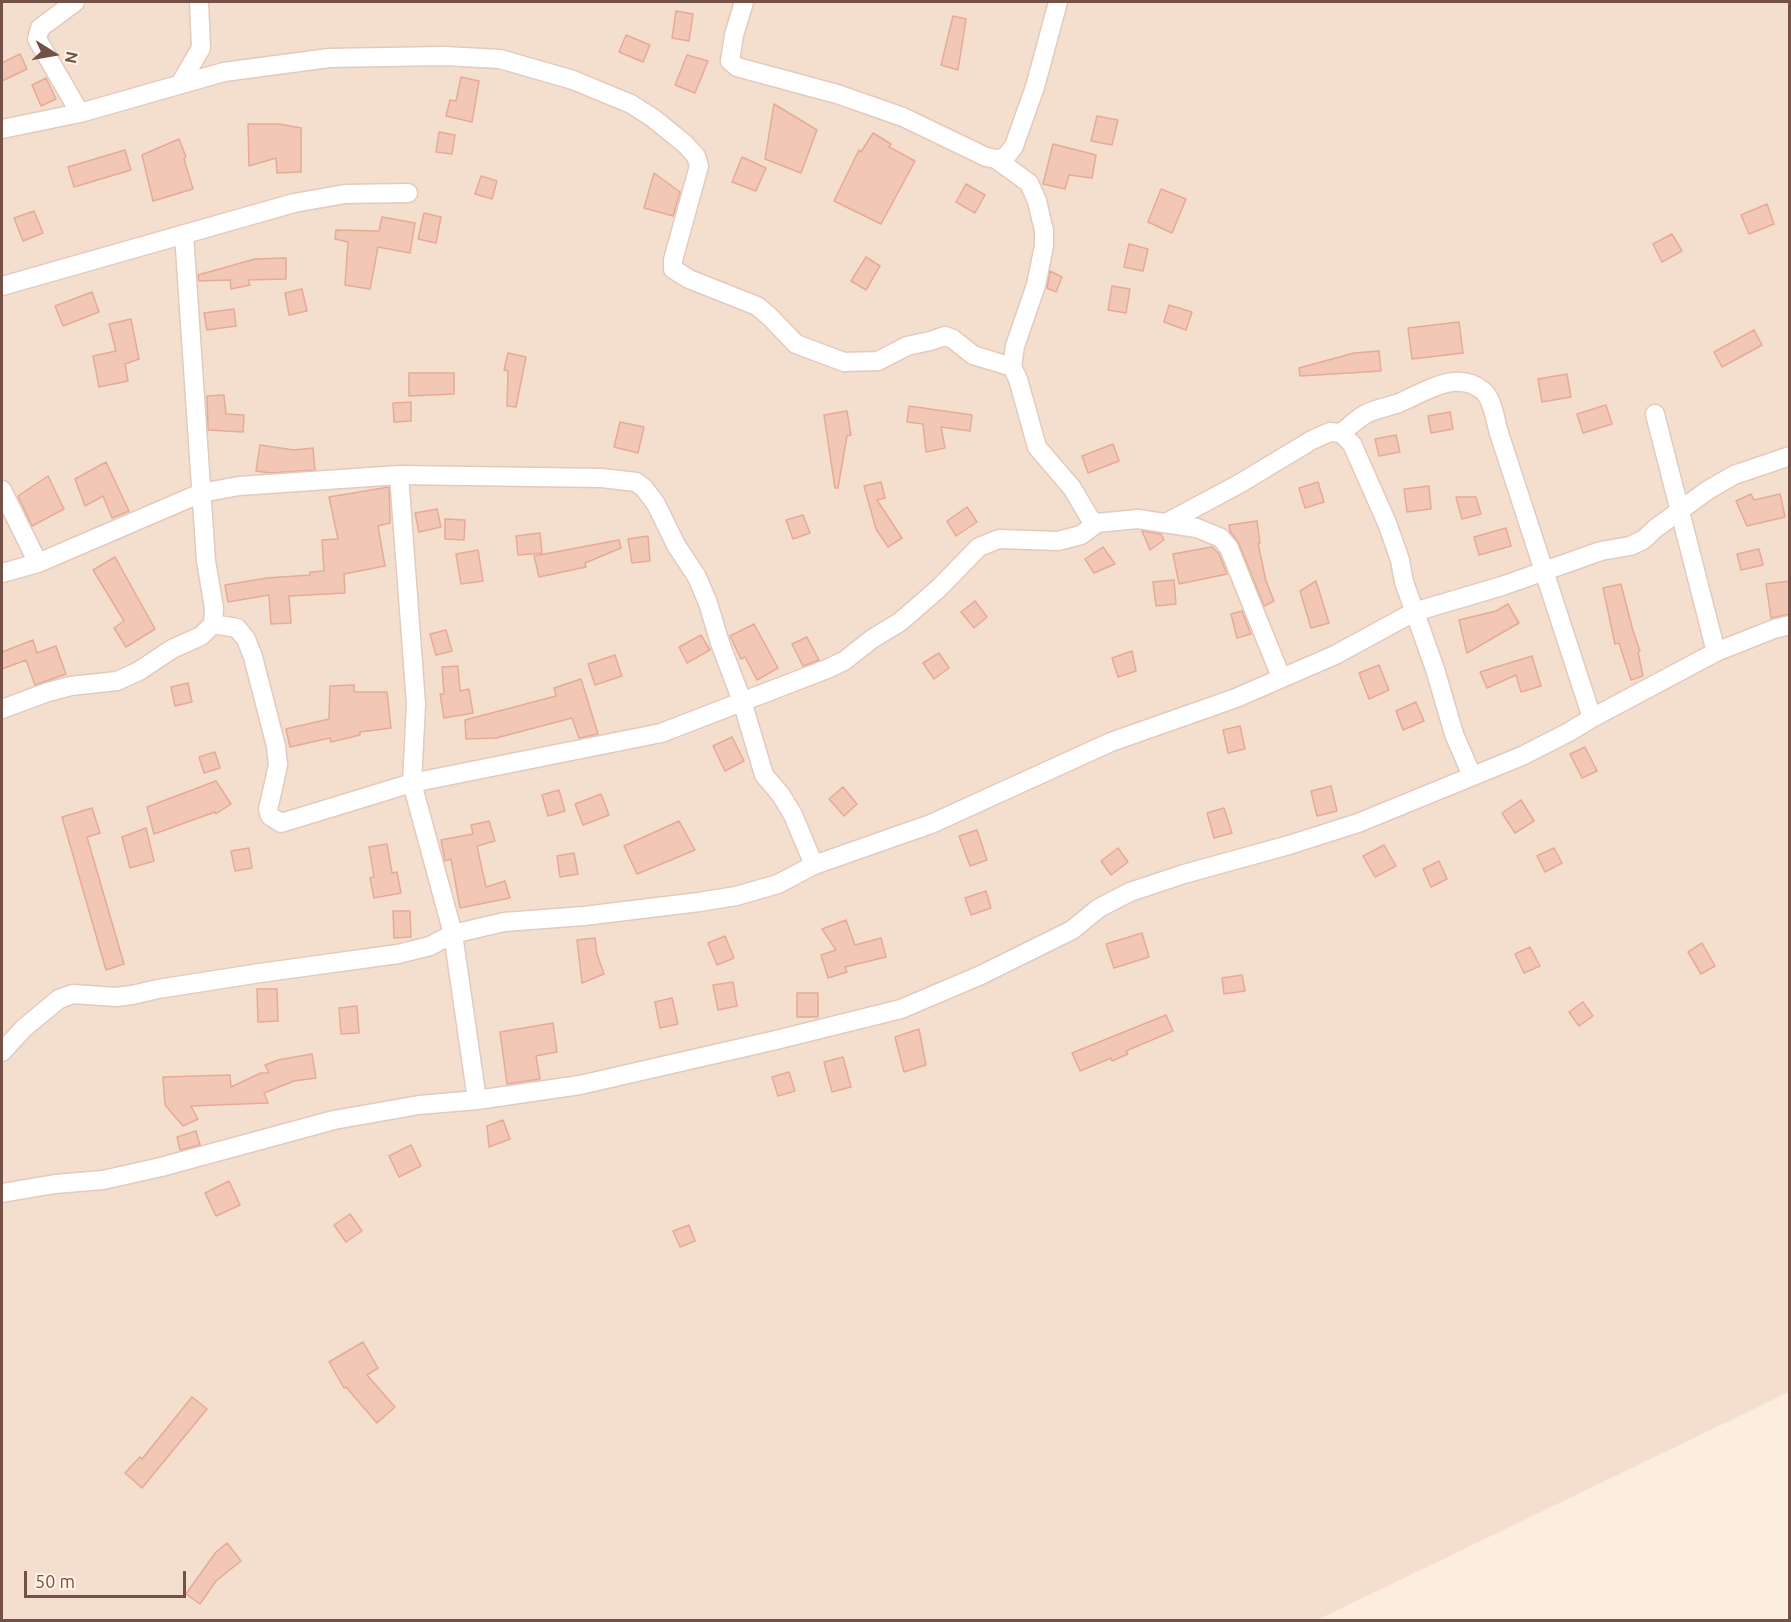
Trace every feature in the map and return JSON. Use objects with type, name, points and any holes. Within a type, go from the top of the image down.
[{"type":"street","points":[[75,2],[40,28],[37,39],[80,113]]},
{"type":"street","points":[[180,84],[201,48],[199,2]]},
{"type":"street","points":[[744,2],[730,61],[737,67],[837,94],[903,117],[986,157],[996,159],[1005,158],[1014,146],[1035,87],[1059,2]]},
{"type":"street","points":[[2,129],[80,113],[224,72],[329,58],[444,56],[500,59],[573,80],[631,104],[653,117],[686,144],[696,156],[699,166],[673,260],[673,269],[677,273],[757,306],[796,344],[844,362],[878,361],[907,346],[945,336],[953,339],[973,355],[1012,367]]},
{"type":"street","points":[[996,159],[1029,183],[1037,201],[1044,231],[1044,246],[1036,285],[1015,346],[1012,367],[1018,379],[1037,447],[1072,488],[1091,520],[1097,523]]},
{"type":"street","points":[[2,286],[294,203],[345,194],[408,193]]},
{"type":"street","points":[[2,709],[70,686],[117,681],[139,671],[172,649],[201,636],[213,624],[214,608],[206,561],[184,234]]},
{"type":"street","points":[[1166,523],[1239,484],[1312,440],[1330,432],[1341,433],[1365,414],[1401,402],[1424,390],[1451,382],[1466,382],[1483,390],[1492,408],[1592,717]]},
{"type":"street","points":[[1655,414],[1678,511],[1716,652]]},
{"type":"street","points":[[1341,433],[1355,451],[1387,523],[1454,734],[1472,776]]},
{"type":"street","points":[[2,1052],[24,1028],[50,1006],[59,999],[73,994],[116,997],[260,973],[399,954],[430,946],[453,934],[504,922],[634,910],[736,896],[778,884],[814,866],[931,824],[1111,742],[1236,698],[1335,655],[1414,612],[1502,586],[1601,551],[1630,546],[1643,540],[1678,511],[1734,475],[1790,456]]},
{"type":"street","points":[[399,475],[416,704],[412,783],[453,934],[477,1100]]},
{"type":"street","points":[[2,573],[39,563],[201,493],[239,486],[399,475],[602,478],[636,482],[644,488],[656,504],[676,544],[697,577],[742,701],[764,776],[781,795],[793,815],[814,866]]},
{"type":"street","points":[[2,490],[39,563]]},
{"type":"street","points":[[213,624],[237,628],[246,639],[253,657],[276,746],[278,765],[268,809],[270,816],[280,823],[412,783],[661,733],[844,661],[872,639],[900,622],[939,588],[979,547],[999,539],[1058,541],[1081,535],[1097,523],[1123,519],[1197,528],[1221,538],[1229,548],[1281,678]]},
{"type":"street","points":[[2,1193],[104,1179],[161,1167],[334,1120],[419,1105],[477,1100],[580,1085],[776,1041],[901,1009],[981,975],[1072,930],[1099,908],[1130,892],[1358,823],[1522,756],[1716,652],[1774,628],[1790,625]]},
{"type":"shaded area","points":[[2,2],[1789,2],[1789,1392],[1317,1620],[2,1620]]},
{"type":"building","points":[[676,11],[693,14],[689,41],[672,38]]},
{"type":"building","points":[[953,16],[966,19],[958,70],[941,65]]},
{"type":"building","points":[[626,35],[650,45],[643,62],[619,52]]},
{"type":"building","points":[[20,54],[27,69],[2,81],[2,63]]},
{"type":"building","points":[[687,55],[708,61],[695,93],[675,85]]},
{"type":"building","points":[[461,77],[479,81],[472,122],[446,116],[450,100],[456,101]]},
{"type":"building","points":[[46,78],[56,99],[41,106],[32,85]]},
{"type":"building","points":[[774,104],[817,130],[801,173],[765,159]]},
{"type":"building","points":[[1097,116],[1118,120],[1112,145],[1091,141]]},
{"type":"building","points":[[248,124],[279,124],[301,128],[301,172],[277,173],[276,158],[249,166]]},
{"type":"building","points":[[439,132],[455,135],[452,154],[436,152]]},
{"type":"building","points":[[873,133],[891,144],[889,147],[915,161],[881,224],[834,201],[859,150],[861,152]]},
{"type":"building","points":[[179,139],[186,157],[184,159],[193,189],[153,201],[142,155]]},
{"type":"building","points":[[1053,144],[1096,155],[1092,178],[1069,175],[1065,189],[1043,184]]},
{"type":"building","points":[[125,150],[131,170],[74,187],[68,167]]},
{"type":"building","points":[[742,157],[766,168],[756,191],[732,182]]},
{"type":"building","points":[[654,173],[680,192],[673,216],[644,208]]},
{"type":"building","points":[[481,176],[497,181],[492,199],[475,194]]},
{"type":"building","points":[[966,184],[985,195],[975,213],[956,202]]},
{"type":"building","points":[[1161,189],[1186,199],[1172,233],[1148,222]]},
{"type":"building","points":[[1767,204],[1774,224],[1749,234],[1741,215]]},
{"type":"building","points":[[34,211],[43,233],[23,241],[14,218]]},
{"type":"building","points":[[424,213],[441,217],[436,243],[418,239]]},
{"type":"building","points":[[382,217],[415,223],[410,253],[378,247],[370,289],[345,285],[348,242],[335,239],[336,230],[379,231]]},
{"type":"building","points":[[1672,234],[1682,251],[1662,262],[1653,244]]},
{"type":"building","points":[[1129,244],[1148,249],[1143,271],[1124,267]]},
{"type":"building","points":[[866,257],[880,266],[866,290],[851,281]]},
{"type":"building","points":[[286,258],[286,279],[248,280],[250,285],[231,289],[230,280],[199,281],[198,275],[255,259]]},
{"type":"building","points":[[1050,271],[1062,277],[1056,292],[1047,288]]},
{"type":"building","points":[[1112,286],[1130,289],[1126,313],[1108,310]]},
{"type":"building","points":[[302,289],[307,311],[289,315],[285,293]]},
{"type":"building","points":[[92,292],[99,312],[63,326],[55,306]]},
{"type":"building","points":[[1169,305],[1192,312],[1186,330],[1164,322]]},
{"type":"building","points":[[234,309],[236,326],[207,330],[204,313]]},
{"type":"building","points":[[131,319],[139,359],[125,364],[128,381],[99,387],[93,356],[116,351],[109,324]]},
{"type":"building","points":[[1459,322],[1463,353],[1412,359],[1408,328]]},
{"type":"building","points":[[1754,330],[1762,345],[1722,367],[1714,352]]},
{"type":"building","points":[[1379,351],[1381,371],[1300,376],[1299,368],[1354,353]]},
{"type":"building","points":[[508,353],[526,357],[516,407],[507,406],[508,371],[504,370]]},
{"type":"building","points":[[409,373],[454,373],[454,394],[409,396]]},
{"type":"building","points":[[1567,374],[1571,397],[1542,402],[1538,379]]},
{"type":"building","points":[[224,395],[226,414],[244,415],[243,432],[208,430],[207,396]]},
{"type":"building","points":[[411,402],[411,421],[394,422],[393,403]]},
{"type":"building","points":[[1606,405],[1612,424],[1583,433],[1577,414]]},
{"type":"building","points":[[909,406],[972,415],[970,431],[941,427],[945,448],[926,452],[923,424],[907,422]]},
{"type":"building","points":[[847,411],[851,435],[847,436],[838,488],[835,488],[824,415]]},
{"type":"building","points":[[1450,412],[1453,429],[1431,433],[1428,416]]},
{"type":"building","points":[[620,422],[644,427],[638,453],[614,447]]},
{"type":"building","points":[[1396,435],[1400,452],[1379,456],[1375,439]]},
{"type":"building","points":[[1113,444],[1119,461],[1088,473],[1082,456]]},
{"type":"building","points":[[260,445],[294,450],[313,448],[315,470],[271,473],[256,471]]},
{"type":"building","points":[[106,462],[129,511],[112,518],[103,496],[85,506],[75,479]]},
{"type":"building","points":[[48,476],[64,509],[32,526],[18,496]]},
{"type":"building","points":[[881,482],[885,498],[877,500],[902,538],[888,547],[876,529],[864,486]]},
{"type":"building","points":[[1318,482],[1324,502],[1305,508],[1299,488]]},
{"type":"building","points":[[1429,486],[1431,509],[1407,512],[1404,489]]},
{"type":"building","points":[[389,487],[390,523],[378,526],[385,566],[344,574],[345,593],[289,596],[291,623],[271,624],[269,595],[228,602],[225,585],[267,578],[310,575],[310,572],[324,571],[322,540],[338,539],[329,497]]},
{"type":"building","points":[[1751,494],[1754,500],[1780,494],[1785,517],[1747,526],[1736,501]]},
{"type":"building","points":[[1456,497],[1476,497],[1481,514],[1462,519]]},
{"type":"building","points":[[967,507],[977,522],[956,536],[947,521]]},
{"type":"building","points":[[437,509],[441,527],[419,532],[415,513]]},
{"type":"building","points":[[803,515],[810,533],[793,539],[786,520]]},
{"type":"building","points":[[445,519],[465,520],[464,540],[445,539]]},
{"type":"building","points":[[1257,521],[1260,543],[1258,543],[1266,581],[1274,601],[1264,606],[1229,525]]},
{"type":"building","points":[[1506,528],[1511,546],[1479,555],[1474,537]]},
{"type":"building","points":[[1142,531],[1161,534],[1164,540],[1150,550]]},
{"type":"building","points":[[540,533],[542,553],[518,555],[516,536]]},
{"type":"building","points":[[648,536],[650,561],[632,563],[628,539]]},
{"type":"building","points":[[619,540],[621,548],[585,563],[586,567],[539,577],[534,556]]},
{"type":"building","points":[[1103,547],[1115,564],[1094,573],[1085,559]]},
{"type":"building","points":[[1212,547],[1219,554],[1227,574],[1179,584],[1173,554]]},
{"type":"building","points":[[1759,549],[1763,565],[1741,570],[1737,554]]},
{"type":"building","points":[[478,550],[483,581],[461,584],[456,554]]},
{"type":"building","points":[[115,557],[155,629],[126,647],[114,628],[124,621],[93,570]]},
{"type":"building","points":[[1174,580],[1176,604],[1156,606],[1153,582]]},
{"type":"building","points":[[1316,581],[1329,623],[1311,628],[1300,591]]},
{"type":"building","points":[[1790,581],[1790,614],[1771,618],[1766,584]]},
{"type":"building","points":[[1621,584],[1640,651],[1638,652],[1643,676],[1631,680],[1619,643],[1615,644],[1603,588]]},
{"type":"building","points":[[975,601],[987,617],[974,628],[961,612]]},
{"type":"building","points":[[1508,604],[1519,623],[1467,653],[1459,620],[1496,611]]},
{"type":"building","points":[[1242,611],[1251,634],[1237,638],[1231,614]]},
{"type":"building","points":[[754,624],[778,668],[757,680],[745,657],[741,659],[730,636]]},
{"type":"building","points":[[446,630],[452,651],[436,655],[430,634]]},
{"type":"building","points":[[701,635],[710,650],[687,663],[679,647]]},
{"type":"building","points":[[807,637],[819,660],[803,666],[792,644]]},
{"type":"building","points":[[33,640],[37,653],[56,646],[66,674],[35,685],[26,660],[2,669],[2,652]]},
{"type":"building","points":[[1132,651],[1136,671],[1118,677],[1112,658]]},
{"type":"building","points":[[939,653],[949,668],[934,679],[923,663]]},
{"type":"building","points":[[615,655],[622,676],[595,685],[588,664]]},
{"type":"building","points":[[1532,656],[1541,686],[1521,692],[1516,675],[1487,688],[1480,672]]},
{"type":"building","points":[[1379,665],[1389,690],[1369,699],[1359,673]]},
{"type":"building","points":[[458,666],[460,691],[469,689],[473,713],[444,718],[440,694],[444,694],[442,667]]},
{"type":"building","points":[[581,679],[598,734],[579,738],[572,718],[496,738],[466,739],[465,720],[556,696],[554,688]]},
{"type":"building","points":[[188,683],[192,702],[175,706],[171,687]]},
{"type":"building","points":[[354,685],[354,692],[387,692],[391,728],[360,732],[360,735],[331,742],[330,738],[290,747],[286,729],[329,719],[330,686]]},
{"type":"building","points":[[1416,702],[1424,721],[1403,730],[1396,711]]},
{"type":"building","points":[[1240,726],[1245,749],[1228,753],[1223,730]]},
{"type":"building","points":[[732,737],[744,761],[725,771],[713,746]]},
{"type":"building","points":[[1585,747],[1597,771],[1582,778],[1570,754]]},
{"type":"building","points":[[215,752],[220,768],[204,773],[199,757]]},
{"type":"building","points":[[216,781],[231,804],[216,814],[215,812],[154,834],[147,807]]},
{"type":"building","points":[[1331,786],[1337,811],[1317,816],[1311,791]]},
{"type":"building","points":[[843,787],[857,804],[844,816],[829,799]]},
{"type":"building","points":[[559,790],[565,811],[548,816],[542,795]]},
{"type":"building","points":[[601,794],[609,815],[583,825],[575,804]]},
{"type":"building","points":[[1521,800],[1534,821],[1515,833],[1502,813]]},
{"type":"building","points":[[92,808],[100,833],[87,837],[124,964],[106,970],[62,817]]},
{"type":"building","points":[[1224,808],[1232,833],[1214,838],[1207,813]]},
{"type":"building","points":[[489,821],[495,841],[477,846],[486,887],[505,881],[510,898],[460,908],[451,859],[445,861],[441,840],[473,834],[471,825]]},
{"type":"building","points":[[679,821],[695,850],[637,874],[624,846]]},
{"type":"building","points":[[146,828],[154,861],[130,868],[122,837]]},
{"type":"building","points":[[977,830],[987,860],[970,866],[959,836]]},
{"type":"building","points":[[387,844],[392,873],[397,872],[401,893],[374,898],[370,878],[374,877],[369,847]]},
{"type":"building","points":[[1384,845],[1396,866],[1375,877],[1363,856]]},
{"type":"building","points":[[249,848],[252,868],[235,871],[231,851]]},
{"type":"building","points":[[1118,848],[1128,862],[1111,875],[1101,861]]},
{"type":"building","points":[[1554,848],[1562,863],[1545,872],[1537,856]]},
{"type":"building","points":[[574,853],[578,874],[560,877],[557,856]]},
{"type":"building","points":[[1439,861],[1447,879],[1431,887],[1423,869]]},
{"type":"building","points":[[986,891],[991,908],[971,915],[965,898]]},
{"type":"building","points":[[393,911],[410,911],[411,937],[394,938]]},
{"type":"building","points":[[846,920],[855,945],[881,938],[886,957],[845,967],[847,972],[828,978],[821,955],[836,950],[822,929]]},
{"type":"building","points":[[1142,933],[1149,957],[1114,968],[1106,944]]},
{"type":"building","points":[[725,936],[734,958],[717,965],[708,943]]},
{"type":"building","points":[[595,938],[597,954],[604,974],[582,983],[577,940]]},
{"type":"building","points":[[1702,943],[1715,966],[1701,974],[1688,952]]},
{"type":"building","points":[[1530,947],[1540,966],[1524,973],[1515,954]]},
{"type":"building","points":[[1242,975],[1245,991],[1224,994],[1222,978]]},
{"type":"building","points":[[733,982],[737,1006],[718,1010],[713,985]]},
{"type":"building","points":[[257,989],[277,989],[278,1021],[258,1022]]},
{"type":"building","points":[[797,993],[818,993],[818,1017],[797,1017]]},
{"type":"building","points":[[672,998],[678,1024],[660,1028],[655,1002]]},
{"type":"building","points":[[1583,1002],[1593,1016],[1579,1026],[1569,1012]]},
{"type":"building","points":[[357,1006],[359,1033],[341,1034],[339,1008]]},
{"type":"building","points":[[1166,1015],[1173,1031],[1126,1051],[1128,1054],[1112,1061],[1111,1058],[1080,1071],[1072,1053]]},
{"type":"building","points":[[553,1023],[557,1052],[536,1056],[540,1079],[507,1084],[500,1032]]},
{"type":"building","points":[[919,1029],[926,1065],[904,1072],[895,1037]]},
{"type":"building","points":[[312,1054],[316,1078],[294,1081],[264,1093],[268,1103],[191,1106],[198,1119],[183,1126],[165,1105],[163,1077],[230,1075],[231,1087],[261,1073],[269,1073],[265,1065],[278,1060]]},
{"type":"building","points":[[843,1057],[851,1087],[832,1092],[824,1062]]},
{"type":"building","points":[[789,1072],[795,1091],[778,1096],[772,1077]]},
{"type":"building","points":[[503,1120],[510,1139],[489,1147],[487,1126]]},
{"type":"building","points":[[196,1131],[200,1145],[180,1150],[177,1137]]},
{"type":"building","points":[[411,1145],[421,1166],[399,1177],[389,1156]]},
{"type":"building","points":[[229,1181],[240,1205],[216,1216],[205,1193]]},
{"type":"building","points":[[350,1214],[362,1231],[346,1242],[334,1225]]},
{"type":"building","points":[[689,1225],[695,1241],[680,1247],[673,1231]]},
{"type":"building","points":[[363,1342],[378,1368],[367,1375],[395,1407],[377,1423],[346,1387],[344,1388],[329,1362]]},
{"type":"building","points":[[192,1397],[207,1409],[142,1488],[125,1473],[140,1457],[142,1459]]},
{"type":"building","points":[[227,1543],[241,1561],[216,1581],[200,1604],[186,1594],[216,1552]]}]
